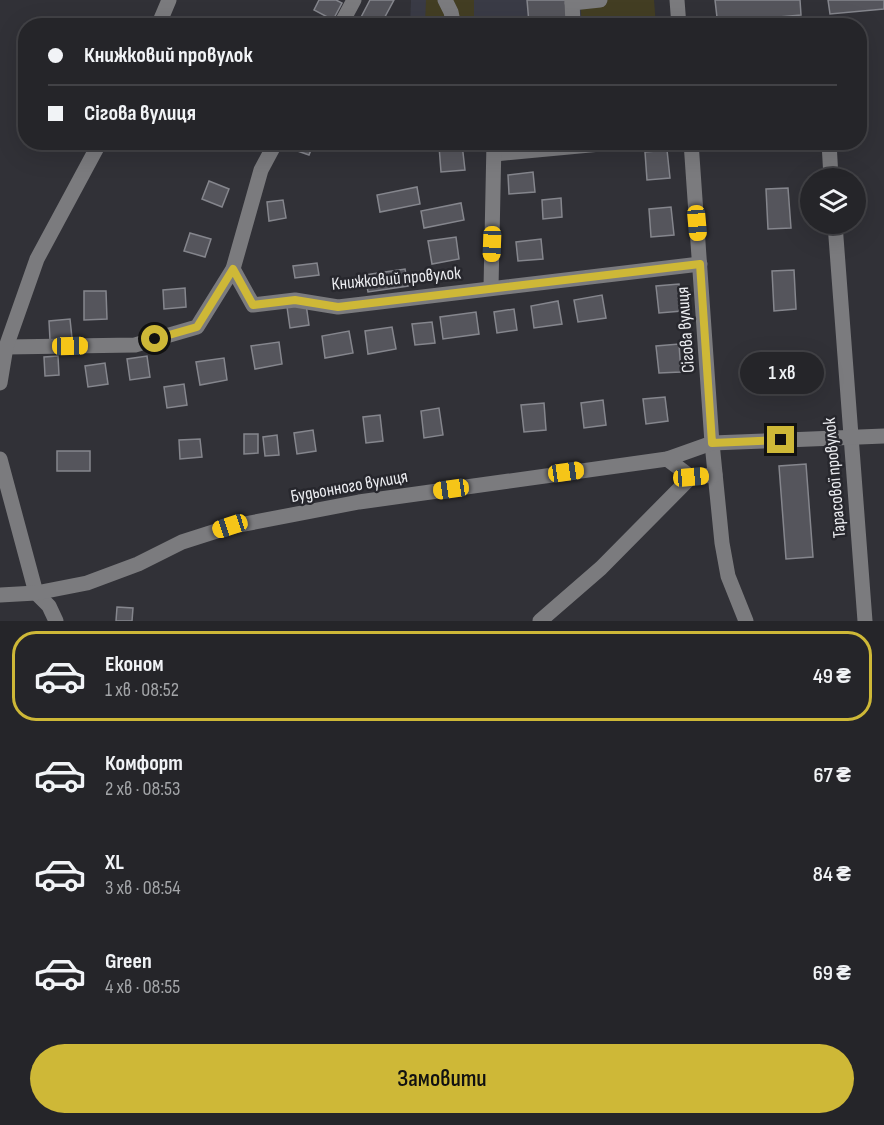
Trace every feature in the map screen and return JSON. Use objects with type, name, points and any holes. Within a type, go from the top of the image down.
[{"type":"street","points":[[161,18],[169,0]]},
{"type":"street","points":[[344,18],[354,0]]},
{"type":"street","points":[[445,0],[452,18]]},
{"type":"street","points":[[573,18],[572,2],[600,0]]},
{"type":"street","points":[[677,0],[679,18]]},
{"type":"street","points":[[0,383],[6,347],[37,259],[96,150]]},
{"type":"street","points":[[6,347],[135,345],[197,327],[233,269],[261,170],[272,150]]},
{"type":"street","points":[[491,288],[494,150]]},
{"type":"street","name":"Сігова вулиця","points":[[691,150],[712,443],[722,543],[728,576],[746,621]]},
{"type":"street","points":[[829,150],[830,168]]},
{"type":"street","name":"Тарасової провулок","points":[[836,234],[865,621]]},
{"type":"street","name":"Книжковий провулок","points":[[233,269],[253,305],[295,300],[338,307],[700,264]]},
{"type":"street","points":[[712,443],[884,436]]},
{"type":"street","name":"Будьонного вулиця","points":[[0,595],[36,593],[87,583],[138,564],[182,542],[230,526],[370,501],[667,459],[712,443]]},
{"type":"street","points":[[0,459],[36,593],[49,606],[56,621]]},
{"type":"street","points":[[667,459],[691,477]]},
{"type":"street","points":[[540,621],[601,568],[691,477],[715,475]]},
{"type":"shaded area","points":[[411,0],[653,0],[654,18],[410,18]]},
{"type":"shaded area","points":[[426,0],[474,0],[474,18],[425,18]]},
{"type":"shaded area","points":[[580,0],[654,0],[655,18],[581,18]]},
{"type":"building","points":[[319,0],[336,0],[342,3],[334,18],[314,10]]},
{"type":"building","points":[[370,0],[394,0],[384,18],[361,18]]},
{"type":"building","points":[[527,0],[570,0],[571,18],[529,18]]},
{"type":"building","points":[[715,0],[800,0],[801,15],[717,18]]},
{"type":"building","points":[[828,0],[884,0],[884,9],[830,14]]},
{"type":"building","points":[[295,150],[311,150],[309,155]]},
{"type":"building","points":[[439,150],[463,150],[465,170],[441,172]]},
{"type":"building","points":[[667,150],[670,178],[647,180],[645,152]]},
{"type":"building","points":[[533,172],[535,192],[509,194],[508,175]]},
{"type":"building","points":[[209,181],[229,189],[222,207],[202,199]]},
{"type":"building","points":[[417,187],[420,204],[380,212],[377,195]]},
{"type":"building","points":[[788,188],[791,228],[768,229],[766,189]]},
{"type":"building","points":[[561,198],[562,217],[543,219],[542,200]]},
{"type":"building","points":[[283,200],[286,218],[269,221],[267,202]]},
{"type":"building","points":[[461,203],[464,220],[424,228],[421,211]]},
{"type":"building","points":[[671,207],[674,235],[651,237],[649,209]]},
{"type":"building","points":[[190,233],[211,239],[205,257],[184,251]]},
{"type":"building","points":[[456,237],[459,259],[432,264],[428,241]]},
{"type":"building","points":[[541,239],[543,259],[518,261],[516,242]]},
{"type":"building","points":[[317,263],[319,275],[295,278],[293,266]]},
{"type":"building","points":[[405,269],[408,286],[368,292],[365,275]]},
{"type":"building","points":[[794,270],[796,309],[774,311],[772,271]]},
{"type":"building","points":[[679,284],[682,311],[659,313],[656,286]]},
{"type":"building","points":[[185,288],[186,307],[164,309],[163,290]]},
{"type":"building","points":[[84,291],[106,291],[107,319],[84,320]]},
{"type":"building","points":[[602,295],[606,318],[578,322],[574,300]]},
{"type":"building","points":[[558,301],[562,324],[534,328],[531,306]]},
{"type":"building","points":[[306,304],[309,325],[290,328],[287,307]]},
{"type":"building","points":[[514,309],[517,330],[497,333],[494,312]]},
{"type":"building","points":[[476,312],[479,334],[443,339],[440,317]]},
{"type":"building","points":[[70,319],[72,338],[50,340],[49,321]]},
{"type":"building","points":[[432,322],[435,343],[415,345],[412,324]]},
{"type":"building","points":[[392,327],[396,349],[368,354],[365,331]]},
{"type":"building","points":[[349,331],[353,353],[325,358],[322,336]]},
{"type":"building","points":[[279,342],[282,364],[255,369],[251,346]]},
{"type":"building","points":[[679,344],[681,372],[659,373],[656,346]]},
{"type":"building","points":[[802,353],[804,392],[782,394],[780,354]]},
{"type":"building","points":[[58,356],[59,375],[45,376],[44,357]]},
{"type":"building","points":[[147,356],[150,377],[130,380],[127,359]]},
{"type":"building","points":[[224,358],[227,380],[200,385],[196,362]]},
{"type":"building","points":[[105,363],[108,384],[88,387],[85,366]]},
{"type":"building","points":[[184,384],[187,405],[167,408],[164,387]]},
{"type":"building","points":[[665,397],[668,421],[646,424],[643,399]]},
{"type":"building","points":[[603,400],[606,425],[584,428],[581,403]]},
{"type":"building","points":[[544,403],[546,430],[524,432],[521,405]]},
{"type":"building","points":[[439,408],[443,435],[424,438],[421,411]]},
{"type":"building","points":[[380,415],[383,441],[366,443],[363,417]]},
{"type":"building","points":[[313,430],[316,451],[297,454],[294,433]]},
{"type":"building","points":[[244,434],[258,434],[258,453],[244,454]]},
{"type":"building","points":[[277,435],[279,455],[265,456],[263,437]]},
{"type":"building","points":[[200,439],[202,457],[180,459],[179,440]]},
{"type":"building","points":[[57,451],[90,451],[90,471],[57,471]]},
{"type":"building","points":[[806,464],[813,557],[786,559],[779,466]]},
{"type":"building","points":[[117,607],[133,608],[132,621],[116,621]]},
{"type":"route","points":[[155,339],[197,327],[233,269],[253,305],[295,300],[338,307],[700,264],[712,443],[781,440]]}]
